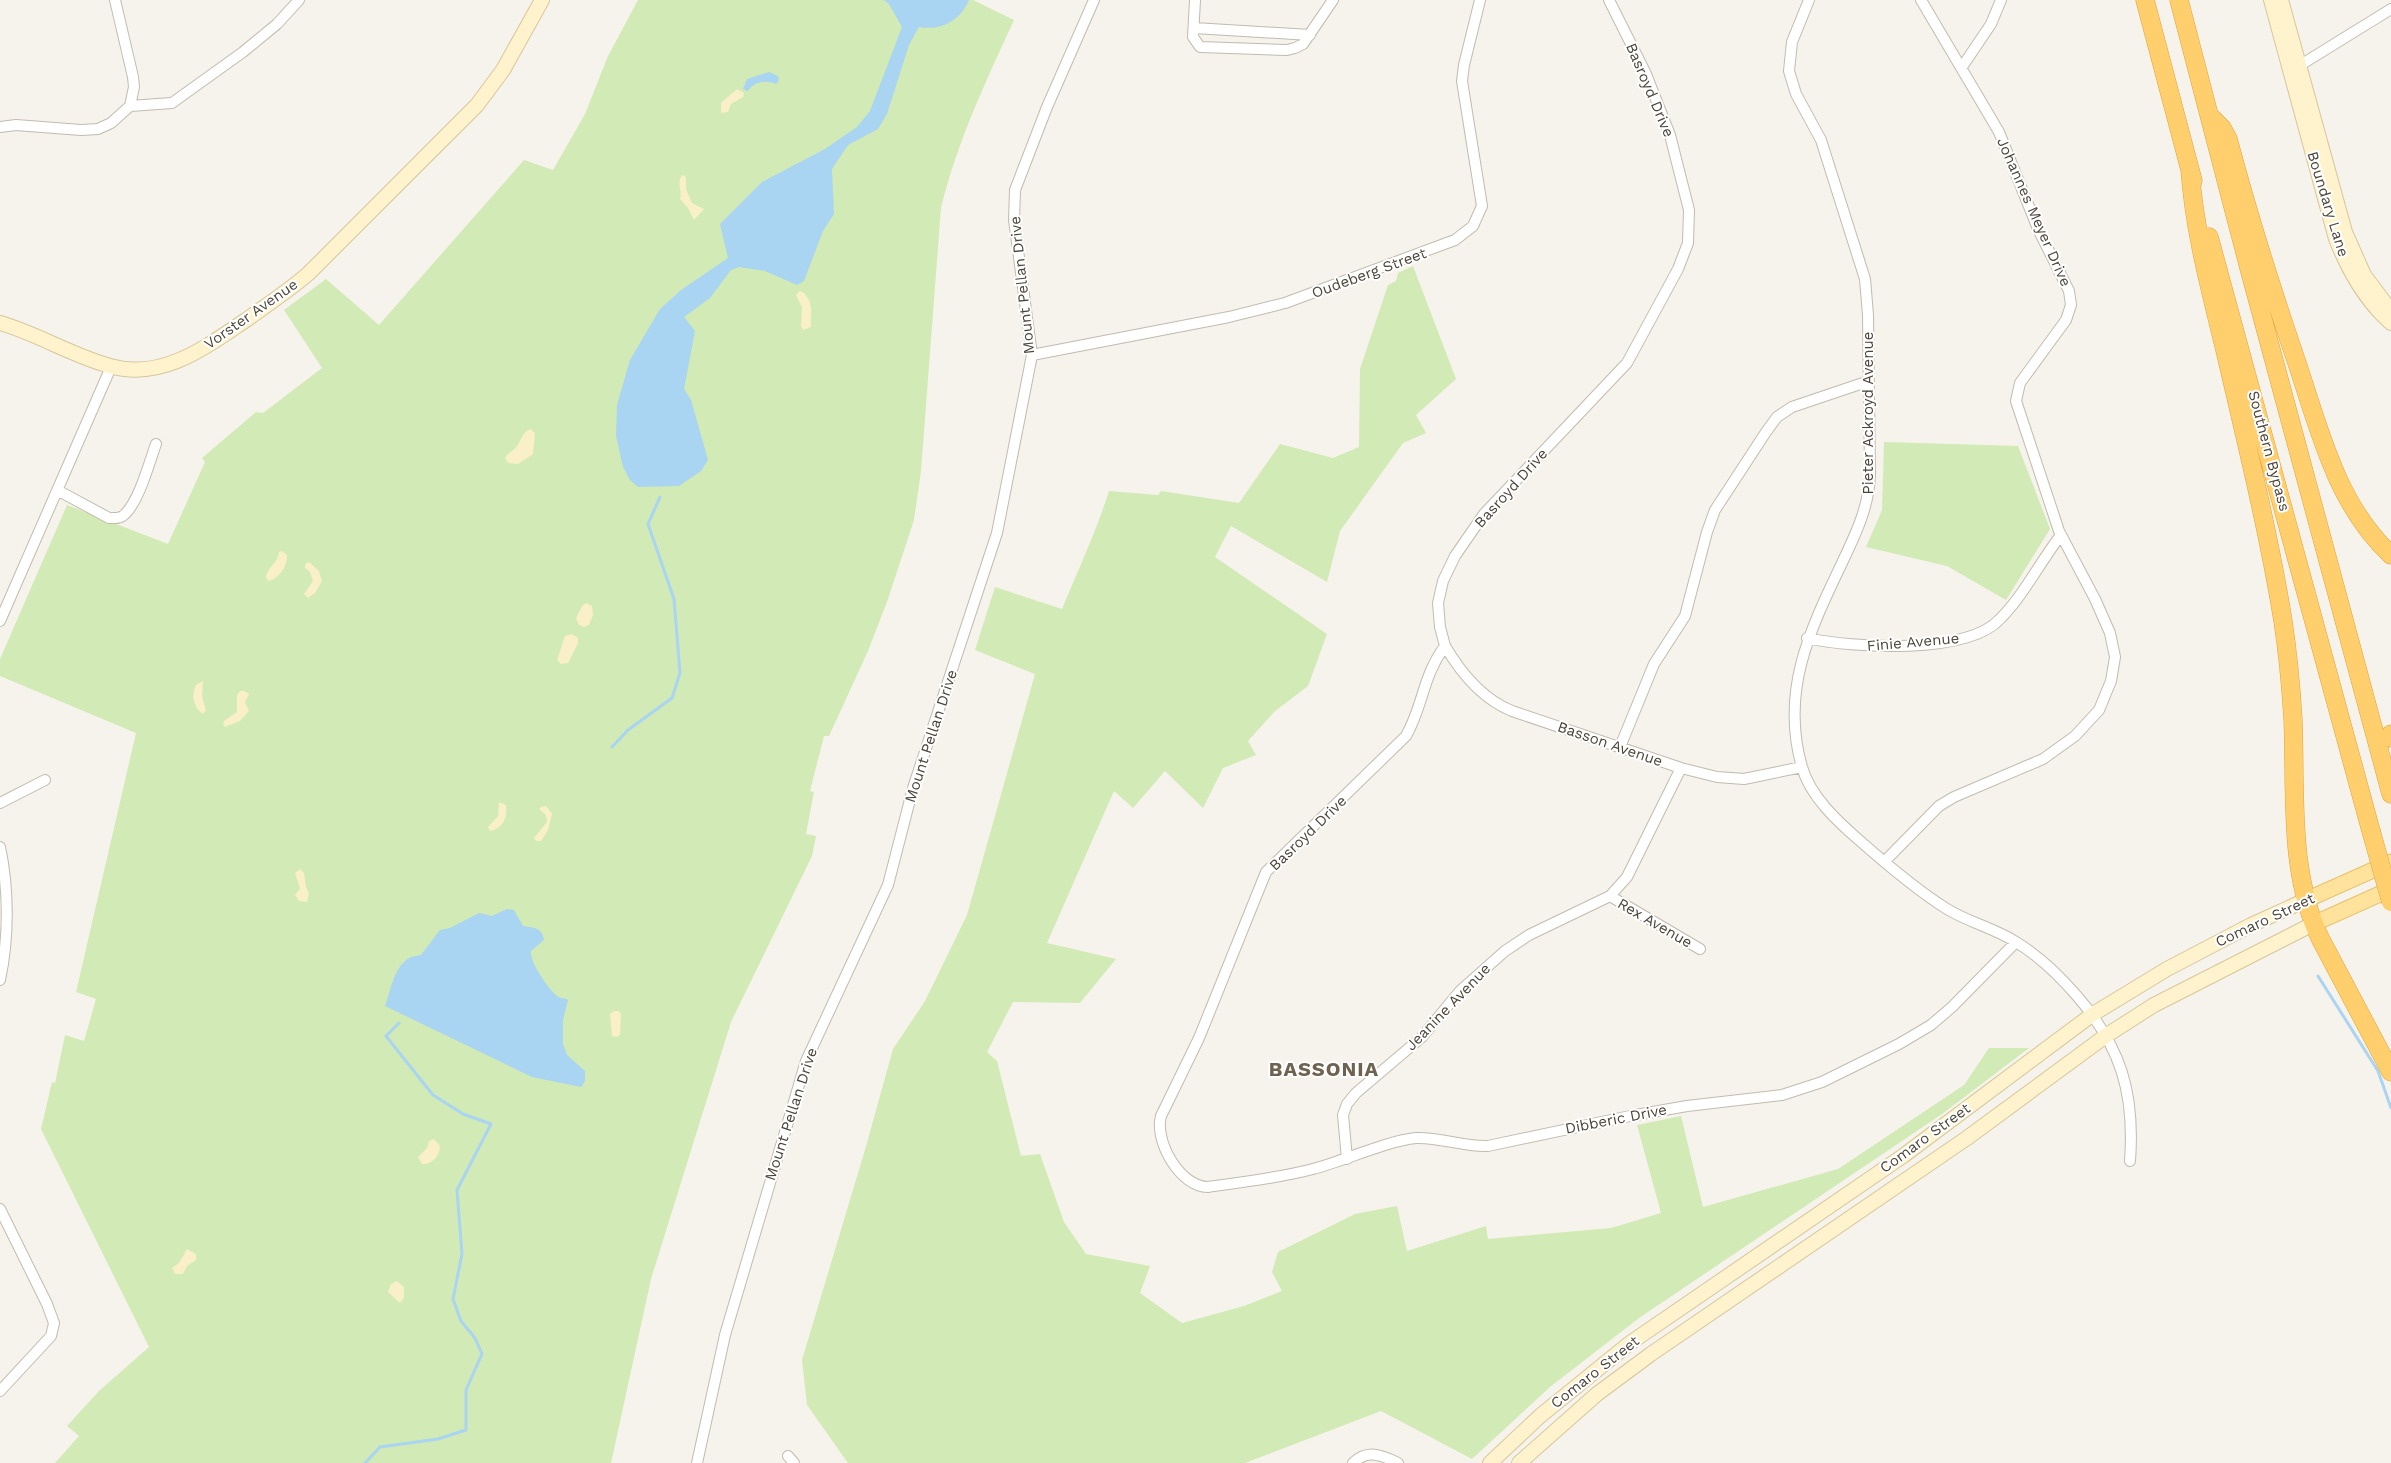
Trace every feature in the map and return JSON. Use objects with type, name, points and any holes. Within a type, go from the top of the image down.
[{"type":"highway","name":"Southern Bypass","points":[[2145,0],[2391,902]]},
{"type":"highway","name":"Southern Bypass","points":[[2179,0],[2391,794]]},
{"type":"highway","points":[[2208,114],[2222,128],[2228,139],[2261,255],[2340,484],[2359,519],[2391,555]]},
{"type":"highway","points":[[2190,170],[2196,229],[2252,464],[2284,627],[2293,719],[2297,838],[2306,900],[2313,924],[2391,1072]]},
{"type":"main road","name":"Comaro Street","points":[[2306,900],[2391,862]]},
{"type":"main road","name":"Comaro Street","points":[[2313,924],[2391,889]]},
{"type":"street","points":[[0,127],[16,125],[81,130],[98,129],[111,123],[130,106],[134,88],[133,78],[115,0]]},
{"type":"street","points":[[130,106],[172,103],[243,52],[276,24],[299,0]]},
{"type":"street","name":"Vorster Avenue","points":[[111,367],[156,368],[188,358],[282,295],[308,274],[477,105],[503,70],[542,0]]},
{"type":"street","name":"Mount Pellan Drive","points":[[697,1463],[725,1335],[806,1061],[888,885],[912,788],[994,542],[1010,472],[1032,354],[1014,220],[1015,190],[1047,107],[1094,0]]},
{"type":"street","points":[[1195,0],[1193,37],[1200,47],[1287,50],[1303,44],[1333,0]]},
{"type":"street","name":"Oudeberg Street","points":[[1032,354],[1260,310],[1397,263],[1463,236],[1478,219],[1482,206],[1462,81],[1465,59],[1480,0]]},
{"type":"street","name":"Basroyd Drive","points":[[1180,1172],[1160,1136],[1161,1116],[1199,1038],[1266,872],[1401,743],[1414,720],[1430,668],[1445,646],[1440,627],[1438,603],[1443,581],[1455,556],[1484,514],[1627,363],[1678,269],[1688,243],[1689,210],[1670,135],[1649,82],[1609,0]]},
{"type":"street","name":"Pieter Ackroyd Avenue","points":[[1809,0],[1792,42],[1789,71],[1796,94],[1821,140],[1862,269],[1868,305],[1868,499],[1861,521],[1808,638],[1798,673],[1794,703],[1802,767],[1807,779],[1831,812],[1849,831],[1949,911],[2016,942],[2054,971],[2093,1014],[2107,1034],[2124,1077],[2129,1099],[2130,1161]]},
{"type":"street","name":"Johannes Meyer Drive","points":[[1885,861],[1940,806],[1954,797],[2043,759],[2081,730],[2099,710],[2113,672],[2115,657],[2113,643],[2095,600],[2061,535],[2019,411],[2016,396],[2023,378],[2066,320],[2071,305],[2069,291],[2038,229],[1999,132],[1921,0]]},
{"type":"street","points":[[1962,67],[1992,24],[2001,0]]},
{"type":"street","points":[[2271,0],[2295,69]]},
{"type":"street","points":[[2281,0],[2295,69]]},
{"type":"street","points":[[2295,69],[2391,9]]},
{"type":"street","points":[[1194,28],[1310,35]]},
{"type":"street","name":"Boundary Lane","points":[[2295,69],[2344,232],[2364,275],[2391,310]]},
{"type":"street","name":"Boundary Lane","points":[[2295,69],[2336,239],[2346,263],[2367,298],[2391,323]]},
{"type":"street","points":[[0,323],[21,329],[111,367],[0,621]]},
{"type":"street","points":[[1620,748],[1651,668],[1685,616],[1707,532],[1715,510],[1758,444],[1777,417],[1787,409],[1869,381]]},
{"type":"street","points":[[57,490],[109,518],[118,518],[124,515],[135,498],[156,444]]},
{"type":"street","name":"Finie Avenue","points":[[1808,638],[1851,646],[1874,646],[1943,642],[1976,635],[2001,619],[2061,535]]},
{"type":"street","name":"Basson Avenue","points":[[1445,646],[1463,673],[1492,702],[1512,711],[1620,748],[1681,768],[1739,780],[1777,774],[1802,767]]},
{"type":"street","name":"Jeanine Avenue","points":[[1347,1159],[1343,1122],[1344,1109],[1350,1098],[1417,1043],[1460,991],[1511,946],[1529,935],[1610,896],[1627,877],[1681,768]]},
{"type":"street","points":[[0,803],[45,780]]},
{"type":"street","points":[[0,847],[6,900],[6,927],[5,954],[0,980]]},
{"type":"street","name":"Rex Avenue","points":[[1610,896],[1700,949]]},
{"type":"street","name":"Comaro Street","points":[[1490,1463],[1540,1416],[1614,1355],[1903,1156],[2093,1014],[2184,960],[2251,925],[2306,900]]},
{"type":"street","name":"Comaro Street","points":[[1519,1463],[1597,1394],[1651,1354],[1967,1138],[2107,1034],[2161,1001],[2313,924]]},
{"type":"street","name":"Dibberic Drive","points":[[1180,1172],[1192,1184],[1208,1187],[1281,1177],[1410,1139],[1430,1138],[1468,1146],[1488,1146],[1639,1114],[1695,1105],[1757,1099],[1802,1090],[1899,1044],[1931,1025],[1952,1007],[2016,942]]},
{"type":"street","points":[[0,1209],[47,1304],[54,1323],[51,1336],[0,1391]]},
{"type":"street","points":[[1353,1463],[1359,1457],[1376,1454],[1398,1463]]},
{"type":"green space","points":[[638,0],[973,0],[1014,20],[983,89],[955,159],[941,208],[921,471],[914,520],[888,599],[868,651],[829,736],[824,736],[810,791],[814,792],[806,834],[816,836],[812,856],[731,1022],[651,1279],[611,1463],[55,1463],[79,1436],[67,1426],[99,1391],[149,1347],[41,1129],[52,1082],[55,1083],[65,1035],[84,1041],[96,999],[76,992],[136,733],[0,676],[0,659],[67,505],[168,544],[205,462],[202,458],[256,412],[263,413],[322,368],[284,310],[326,279],[379,325],[524,160],[553,170],[585,114],[608,56]]},
{"type":"green space","points":[[1413,266],[1456,379],[1416,415],[1426,433],[1403,443],[1340,531],[1327,582],[1231,526],[1215,557],[1327,634],[1308,686],[1274,712],[1248,741],[1256,755],[1223,768],[1203,808],[1165,771],[1133,808],[1114,791],[1047,943],[1116,959],[1080,1003],[1013,1002],[987,1052],[997,1061],[1021,1156],[1040,1154],[1064,1222],[1086,1254],[1150,1266],[1140,1293],[1182,1323],[1244,1306],[1282,1291],[1272,1272],[1278,1252],[1355,1214],[1397,1206],[1407,1251],[1486,1226],[1488,1239],[1611,1228],[1661,1213],[1637,1125],[1681,1116],[1703,1207],[1838,1169],[1964,1085],[1989,1048],[2029,1048],[1942,1114],[1639,1318],[1550,1387],[1472,1459],[1381,1411],[1245,1463],[848,1463],[807,1405],[802,1360],[893,1049],[925,1001],[967,915],[1035,674],[975,650],[995,587],[1062,609],[1093,536],[1109,491],[1158,495],[1161,491],[1239,503],[1280,444],[1333,458],[1359,447],[1360,369],[1388,285],[1396,281],[1398,273]]},
{"type":"green space","points":[[1884,442],[2018,446],[2050,529],[2006,600],[1947,566],[1866,547],[1882,510]]},
{"type":"sand","points":[[737,89],[744,93],[743,97],[731,104],[728,112],[721,113],[721,103]]},
{"type":"sand","points":[[682,175],[686,177],[686,189],[692,203],[704,209],[694,220],[688,208],[680,199],[680,178]]},
{"type":"sand","points":[[800,291],[807,297],[811,309],[811,327],[803,330],[801,326],[802,307],[796,295]]},
{"type":"sand","points":[[530,429],[535,433],[533,454],[518,464],[508,463],[505,458],[506,456],[516,448],[524,434]]},
{"type":"sand","points":[[282,551],[287,555],[286,564],[279,575],[268,581],[267,573],[279,552]]},
{"type":"sand","points":[[309,562],[319,571],[322,581],[315,593],[308,598],[304,594],[313,581],[310,572],[305,568],[305,564]]},
{"type":"sand","points":[[586,603],[592,606],[593,615],[589,625],[584,627],[579,625],[576,618],[582,606]]},
{"type":"sand","points":[[572,634],[578,638],[578,643],[568,663],[561,664],[557,660],[565,636]]},
{"type":"sand","points":[[203,681],[202,697],[206,710],[203,714],[195,705],[193,697],[196,685]]},
{"type":"sand","points":[[240,691],[249,694],[245,702],[249,711],[240,721],[225,727],[224,721],[237,712],[237,695]]},
{"type":"sand","points":[[499,802],[506,805],[504,822],[495,830],[490,831],[488,827],[498,816]]},
{"type":"sand","points":[[546,806],[552,814],[548,830],[541,841],[536,841],[534,838],[547,822],[546,815],[539,809]]},
{"type":"sand","points":[[300,869],[304,873],[309,894],[307,902],[299,901],[295,895],[300,888],[295,873]]},
{"type":"sand","points":[[614,1011],[619,1011],[621,1014],[620,1035],[617,1037],[612,1036],[610,1014]]},
{"type":"sand","points":[[434,1139],[440,1146],[439,1153],[429,1163],[422,1164],[418,1157],[427,1148],[429,1141]]},
{"type":"sand","points":[[187,1249],[196,1254],[196,1260],[187,1266],[183,1274],[175,1274],[172,1268],[179,1263]]},
{"type":"sand","points":[[397,1281],[404,1287],[404,1298],[400,1303],[388,1292],[391,1284]]},
{"type":"water","points":[[884,0],[969,0],[960,14],[949,23],[935,27],[919,27],[909,45],[887,114],[878,129],[848,145],[832,169],[834,214],[823,231],[804,281],[797,285],[765,271],[739,267],[731,270],[710,298],[684,317],[695,331],[684,389],[691,400],[708,460],[701,471],[679,486],[638,487],[630,480],[623,467],[616,436],[617,405],[630,360],[660,309],[681,290],[728,258],[720,224],[762,182],[825,149],[857,127],[870,111],[902,27],[889,4]]},
{"type":"water","points":[[769,72],[778,76],[779,80],[776,84],[761,82],[754,85],[748,91],[743,89],[747,79]]},
{"type":"water","points":[[507,909],[514,910],[523,926],[539,930],[543,936],[544,940],[531,951],[531,956],[540,975],[553,992],[558,997],[568,1000],[563,1020],[563,1044],[567,1055],[585,1071],[585,1081],[581,1087],[532,1077],[385,1006],[399,968],[409,958],[421,955],[440,930],[450,928],[479,913],[492,916]]},
{"type":"waterway","points":[[612,747],[628,730],[672,698],[680,673],[674,599],[648,524],[660,497]]},
{"type":"waterway","points":[[2318,976],[2378,1071],[2391,1108]]},
{"type":"waterway","points":[[365,1463],[380,1447],[438,1439],[466,1430],[466,1390],[482,1354],[475,1338],[461,1321],[453,1299],[462,1254],[457,1190],[491,1124],[463,1114],[433,1095],[386,1036],[399,1023]]},
{"type":"district","name":"BASSONIA","points":[[1324,1069]]}]
